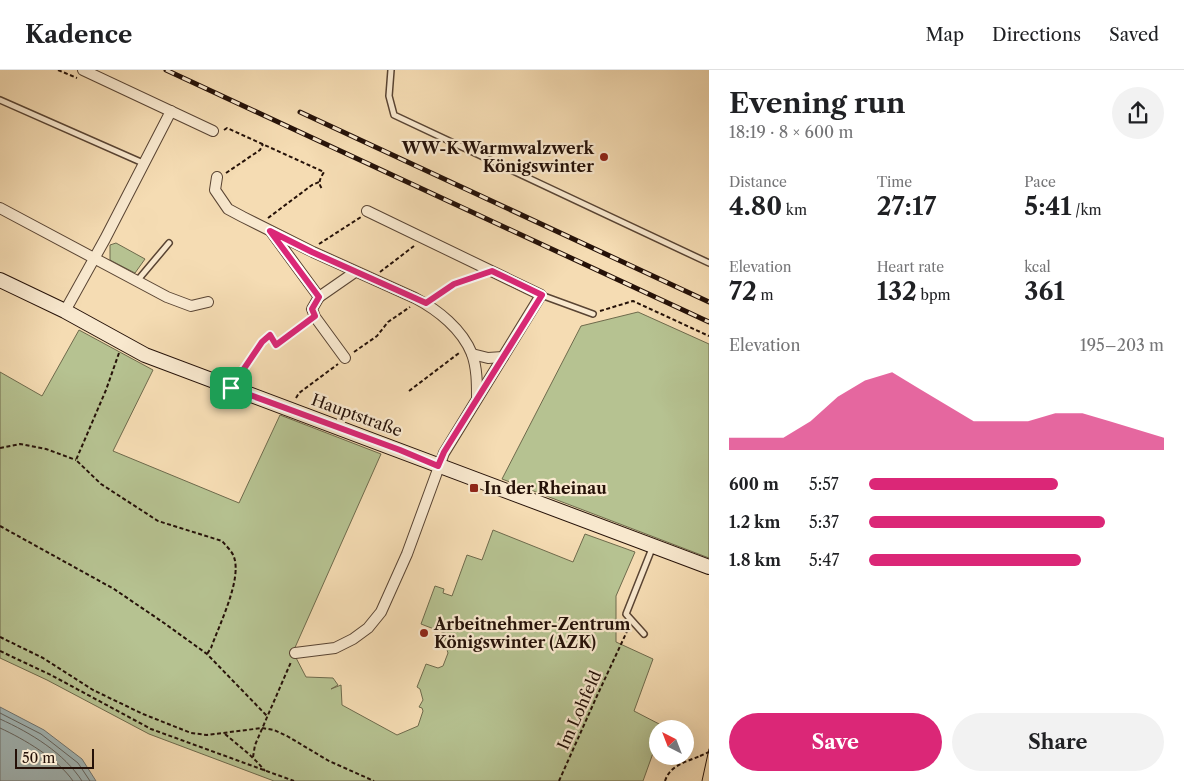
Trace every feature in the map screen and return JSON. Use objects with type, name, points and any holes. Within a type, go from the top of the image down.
[{"type":"main road","name":"Hauptstraße","points":[[0,280],[64,311],[145,355],[709,567]]},
{"type":"street","points":[[83,70],[214,131]]},
{"type":"street","points":[[64,311],[95,258],[171,111]]},
{"type":"street","points":[[216,177],[215,190],[228,209],[312,252],[423,302],[447,319],[461,335],[470,350],[477,375],[477,397]]},
{"type":"street","points":[[0,208],[166,297],[191,306],[208,302]]},
{"type":"street","points":[[295,653],[335,648],[353,639],[368,628],[381,612],[407,554],[444,452],[542,295],[367,211]]},
{"type":"street","points":[[270,231],[319,297]]},
{"type":"street","points":[[345,358],[312,309],[319,297],[356,272]]},
{"type":"street","points":[[470,350],[488,358],[503,357]]},
{"type":"lane","points":[[391,70],[389,96],[394,115],[709,263]]},
{"type":"lane","points":[[0,100],[143,163]]},
{"type":"lane","points":[[137,281],[169,243]]},
{"type":"lane","points":[[542,295],[593,314]]},
{"type":"lane","points":[[644,634],[626,614],[653,546]]},
{"type":"path","points":[[216,177],[260,150],[263,144]]},
{"type":"path","points":[[259,225],[312,185],[319,182]]},
{"type":"path","points":[[312,252],[318,244],[358,220]]},
{"type":"path","points":[[372,278],[411,250],[418,241]]},
{"type":"path","points":[[292,410],[298,392],[377,336],[388,322],[454,284],[492,271]]},
{"type":"path","points":[[593,314],[633,301],[709,336]]},
{"type":"path","points":[[231,388],[262,342],[270,335],[276,345],[315,316]]},
{"type":"path","points":[[409,391],[470,350]]},
{"type":"path","points":[[76,460],[106,390],[119,352]]},
{"type":"path","points":[[0,448],[20,444],[46,449],[76,460],[100,484],[158,521],[222,541],[234,558],[235,581],[233,592],[207,654]]},
{"type":"path","points":[[0,526],[114,588],[207,654],[267,716]]},
{"type":"path","name":"Im Lohfeld","points":[[560,781],[632,621]]},
{"type":"path","points":[[0,637],[43,658],[93,690],[143,714],[191,733],[207,735],[262,728],[274,730],[330,761],[374,781]]},
{"type":"path","points":[[0,651],[51,675],[151,729],[294,781]]},
{"type":"path","points":[[253,757],[254,745],[295,653]]},
{"type":"path","points":[[224,733],[253,757],[265,771]]},
{"type":"path","points":[[666,781],[667,775],[675,767],[709,752]]},
{"type":"green space","points":[[116,243],[145,259],[135,273],[110,260],[110,245]]},
{"type":"green space","points":[[638,312],[709,344],[709,558],[502,479],[581,326]]},
{"type":"green space","points":[[79,330],[153,370],[113,451],[239,503],[280,415],[381,454],[293,652],[306,677],[333,678],[338,685],[331,689],[341,685],[342,705],[397,735],[418,726],[423,711],[419,707],[423,700],[420,689],[417,687],[426,664],[438,668],[443,666],[448,653],[446,647],[443,646],[447,634],[421,624],[435,586],[444,589],[443,593],[452,596],[467,555],[482,560],[493,530],[573,562],[585,534],[635,552],[616,596],[616,642],[653,659],[634,711],[651,720],[649,720],[649,764],[643,781],[274,781],[149,734],[47,680],[0,658],[0,372],[42,396]]},
{"type":"water","points":[[0,707],[44,730],[82,759],[96,781],[0,781]]},
{"type":"tram line","points":[[702,781],[709,749]]},
{"type":"railway","points":[[166,70],[709,322]]},
{"type":"railway","points":[[300,112],[709,302]]},
{"type":"place","name":"WW-K Warmwalzwerk Königswinter","points":[[604,157]]},
{"type":"place","name":"In der Rheinau","points":[[474,488]]},
{"type":"place","name":"Arbeitnehmer-Zentrum Königswinter (AZK)","points":[[424,633]]},
{"type":"route","points":[[270,231],[426,303],[454,284],[492,271],[542,295],[477,397],[444,452],[438,466],[400,450],[231,388],[262,342],[270,335],[276,345],[315,316],[312,309],[319,297],[270,231]]}]
